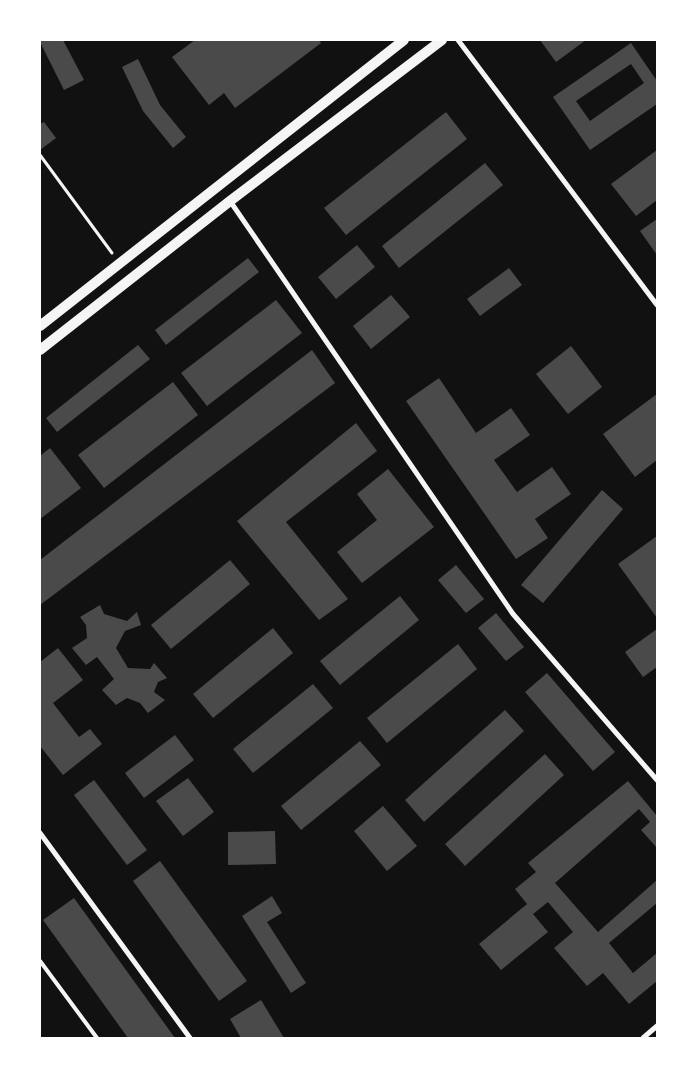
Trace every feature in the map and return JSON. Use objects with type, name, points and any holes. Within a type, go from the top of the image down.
[{"type":"main road","points":[[40,326],[404,40]]},
{"type":"main road","points":[[40,350],[230,201],[442,40]]},
{"type":"street","points":[[458,40],[657,305]]},
{"type":"street","points":[[230,201],[513,614],[657,780]]},
{"type":"street","points":[[40,833],[190,1038]]},
{"type":"street","points":[[643,1038],[657,1026]]},
{"type":"lane","points":[[40,961],[97,1038]]},
{"type":"path","points":[[40,155],[120,263]]},
{"type":"building","points":[[42,40],[63,40],[84,80],[64,90],[40,42]]},
{"type":"building","points":[[195,40],[319,40],[321,43],[235,108],[224,93],[209,105],[172,57]]},
{"type":"building","points":[[540,40],[586,40],[556,62]]},
{"type":"building","points":[[631,43],[657,81],[657,104],[590,150],[553,97]],"holes":[[[631,64],[644,83],[590,121],[576,101]]]},
{"type":"building","points":[[138,59],[160,105],[186,137],[173,148],[143,111],[122,67]]},
{"type":"building","points":[[446,112],[467,139],[346,235],[324,208]]},
{"type":"building","points":[[44,122],[56,138],[40,150],[40,124]]},
{"type":"building","points":[[657,150],[657,200],[636,216],[611,184]]},
{"type":"building","points":[[485,163],[503,185],[399,268],[382,246]]},
{"type":"building","points":[[657,219],[657,255],[640,231]]},
{"type":"building","points":[[357,245],[375,267],[336,299],[318,277]]},
{"type":"building","points":[[248,258],[259,272],[166,345],[155,330]]},
{"type":"building","points":[[509,268],[522,285],[480,316],[467,299]]},
{"type":"building","points":[[391,295],[410,317],[371,349],[353,326]]},
{"type":"building","points":[[276,300],[302,333],[207,406],[181,373]]},
{"type":"building","points":[[138,345],[150,359],[57,432],[46,418]]},
{"type":"building","points":[[571,346],[602,387],[568,414],[536,374]]},
{"type":"building","points":[[312,350],[335,383],[40,605],[40,560]]},
{"type":"building","points":[[439,378],[476,433],[511,408],[530,435],[494,460],[517,492],[552,467],[571,494],[535,519],[548,538],[516,559],[406,401]]},
{"type":"building","points":[[173,382],[198,415],[104,488],[78,455]]},
{"type":"building","points":[[657,394],[657,460],[635,477],[603,434]]},
{"type":"building","points":[[356,423],[377,451],[286,522],[348,599],[319,620],[237,521]]},
{"type":"building","points":[[50,448],[81,488],[40,519],[40,456]]},
{"type":"building","points":[[388,469],[434,527],[362,583],[337,552],[377,520],[357,494]]},
{"type":"building","points":[[602,490],[623,509],[543,603],[521,585]]},
{"type":"building","points":[[657,536],[657,618],[618,564]]},
{"type":"building","points":[[230,560],[250,584],[171,649],[151,625]]},
{"type":"building","points":[[456,565],[484,599],[466,613],[438,580]]},
{"type":"building","points":[[400,596],[419,620],[340,685],[320,661]]},
{"type":"building","points":[[100,605],[104,614],[127,621],[137,612],[141,625],[125,631],[116,648],[128,668],[150,669],[154,663],[167,678],[158,682],[154,692],[165,700],[148,713],[140,703],[127,698],[116,705],[102,690],[114,679],[97,657],[86,665],[72,648],[87,638],[86,625],[80,617]]},
{"type":"building","points":[[496,613],[524,647],[506,661],[478,628]]},
{"type":"building","points":[[273,628],[293,653],[213,718],[193,694]]},
{"type":"building","points":[[657,629],[657,667],[643,677],[625,652]]},
{"type":"building","points":[[458,644],[477,669],[387,743],[367,718]]},
{"type":"building","points":[[58,648],[83,680],[53,703],[79,737],[90,729],[102,744],[63,775],[40,746],[40,662]]},
{"type":"building","points":[[547,673],[615,752],[593,771],[525,692]]},
{"type":"building","points":[[313,684],[333,708],[253,773],[233,749]]},
{"type":"building","points":[[505,710],[524,731],[424,822],[405,800]]},
{"type":"building","points":[[175,735],[194,760],[144,798],[125,773]]},
{"type":"building","points":[[360,741],[381,765],[301,830],[281,806]]},
{"type":"building","points":[[545,754],[564,775],[465,866],[445,844]]},
{"type":"building","points":[[188,778],[214,812],[183,836],[156,801]]},
{"type":"building","points":[[94,780],[147,850],[127,865],[74,795]]},
{"type":"building","points":[[628,781],[657,816],[657,848],[641,830],[650,822],[639,809],[555,883],[598,932],[657,880],[657,903],[609,943],[633,973],[657,953],[657,981],[629,1004],[603,973],[587,986],[554,948],[573,932],[548,902],[533,914],[548,932],[501,970],[479,944],[527,904],[515,889],[536,872],[528,863]]},
{"type":"building","points":[[383,806],[417,846],[387,871],[354,831]]},
{"type":"building","points":[[275,831],[276,864],[228,865],[228,832]]},
{"type":"building","points":[[160,861],[247,981],[219,1001],[133,881]]},
{"type":"building","points":[[272,896],[282,913],[267,922],[306,983],[291,993],[242,916]]},
{"type":"building","points":[[74,898],[175,1038],[128,1038],[43,920]]},
{"type":"building","points":[[261,1000],[284,1038],[241,1038],[230,1019]]}]
